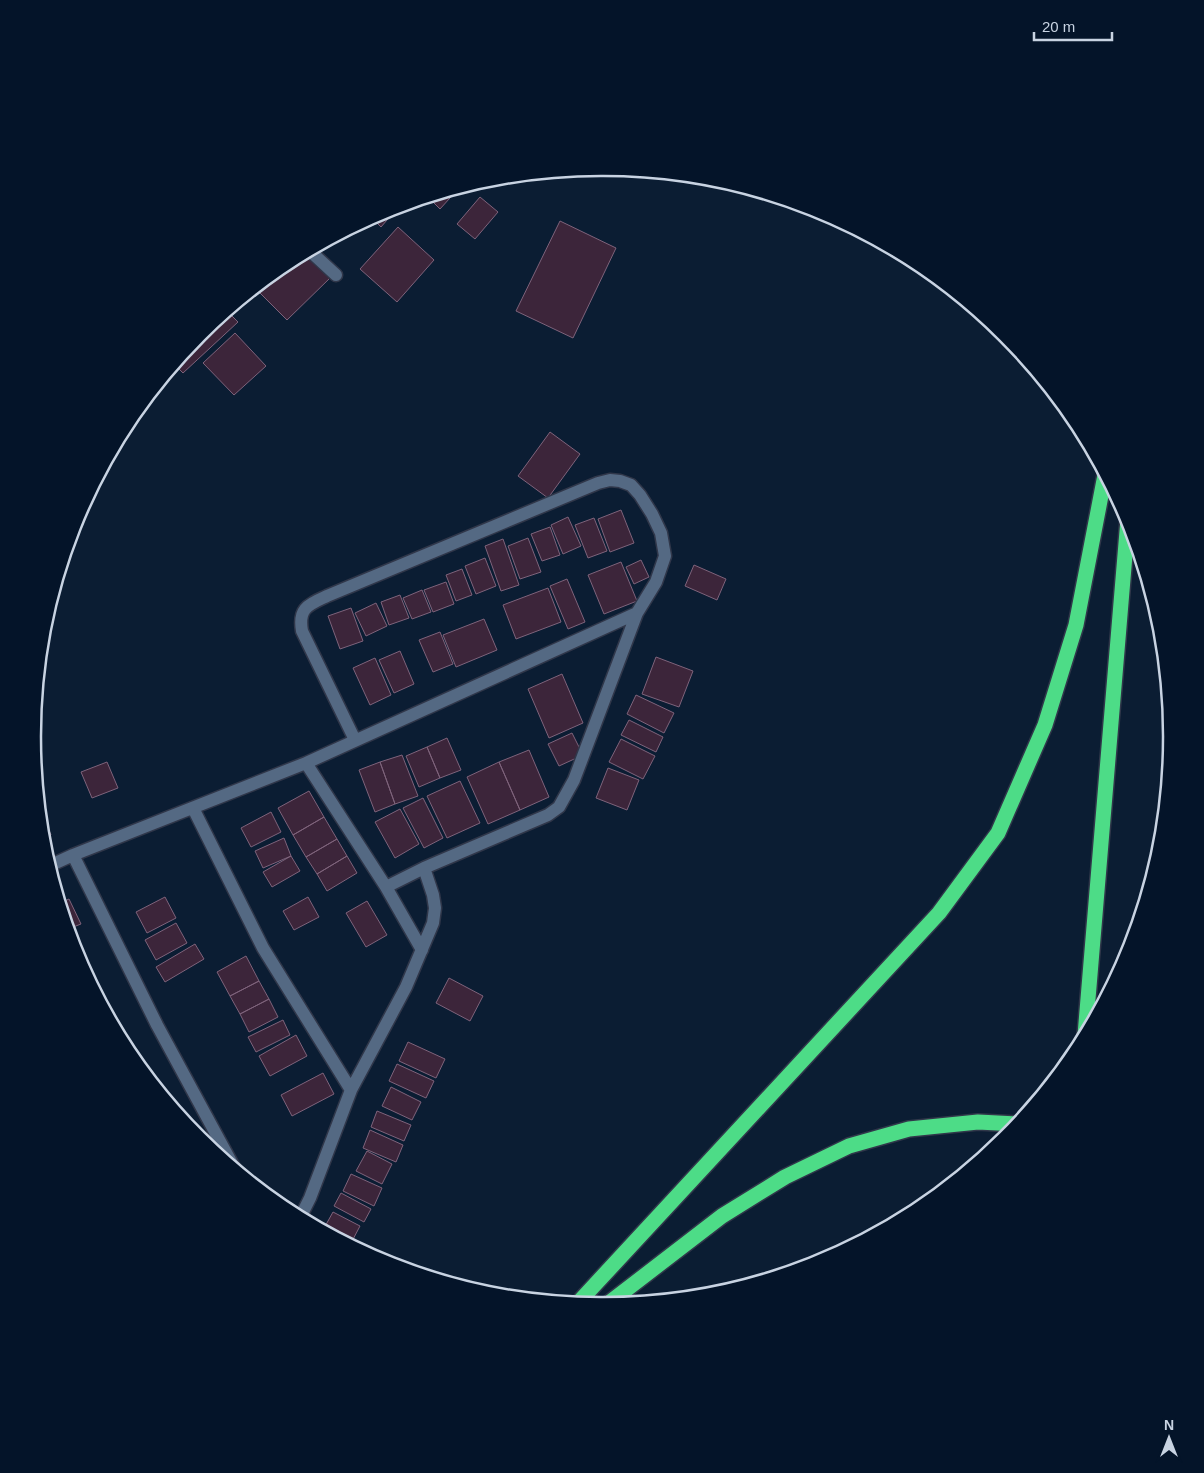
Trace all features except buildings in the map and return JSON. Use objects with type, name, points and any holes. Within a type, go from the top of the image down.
[{"type":"highway","points":[[584,1297],[939,913],[998,833],[1045,725],[1076,625],[1103,485]]},
{"type":"highway","points":[[1086,1020],[1126,539]]},
{"type":"highway","points":[[617,1297],[722,1216],[785,1177],[849,1146],[909,1129],[978,1122],[1008,1124]]},
{"type":"street","points":[[315,255],[336,275]]},
{"type":"street","points":[[355,740],[302,632],[300,618],[303,610],[326,596],[598,483],[610,480],[620,481],[631,485],[640,495],[661,533],[665,556],[656,582],[637,613],[574,780],[559,807],[548,815],[424,868],[386,887]]},
{"type":"street","points":[[56,863],[306,763],[637,613]]},
{"type":"street","points":[[306,763],[386,887],[422,950]]},
{"type":"street","points":[[192,808],[263,948],[351,1090]]},
{"type":"street","points":[[73,855],[157,1025],[226,1153]]},
{"type":"street","points":[[303,1211],[351,1090],[380,1037],[433,923],[435,908],[433,895],[424,868]]}]
